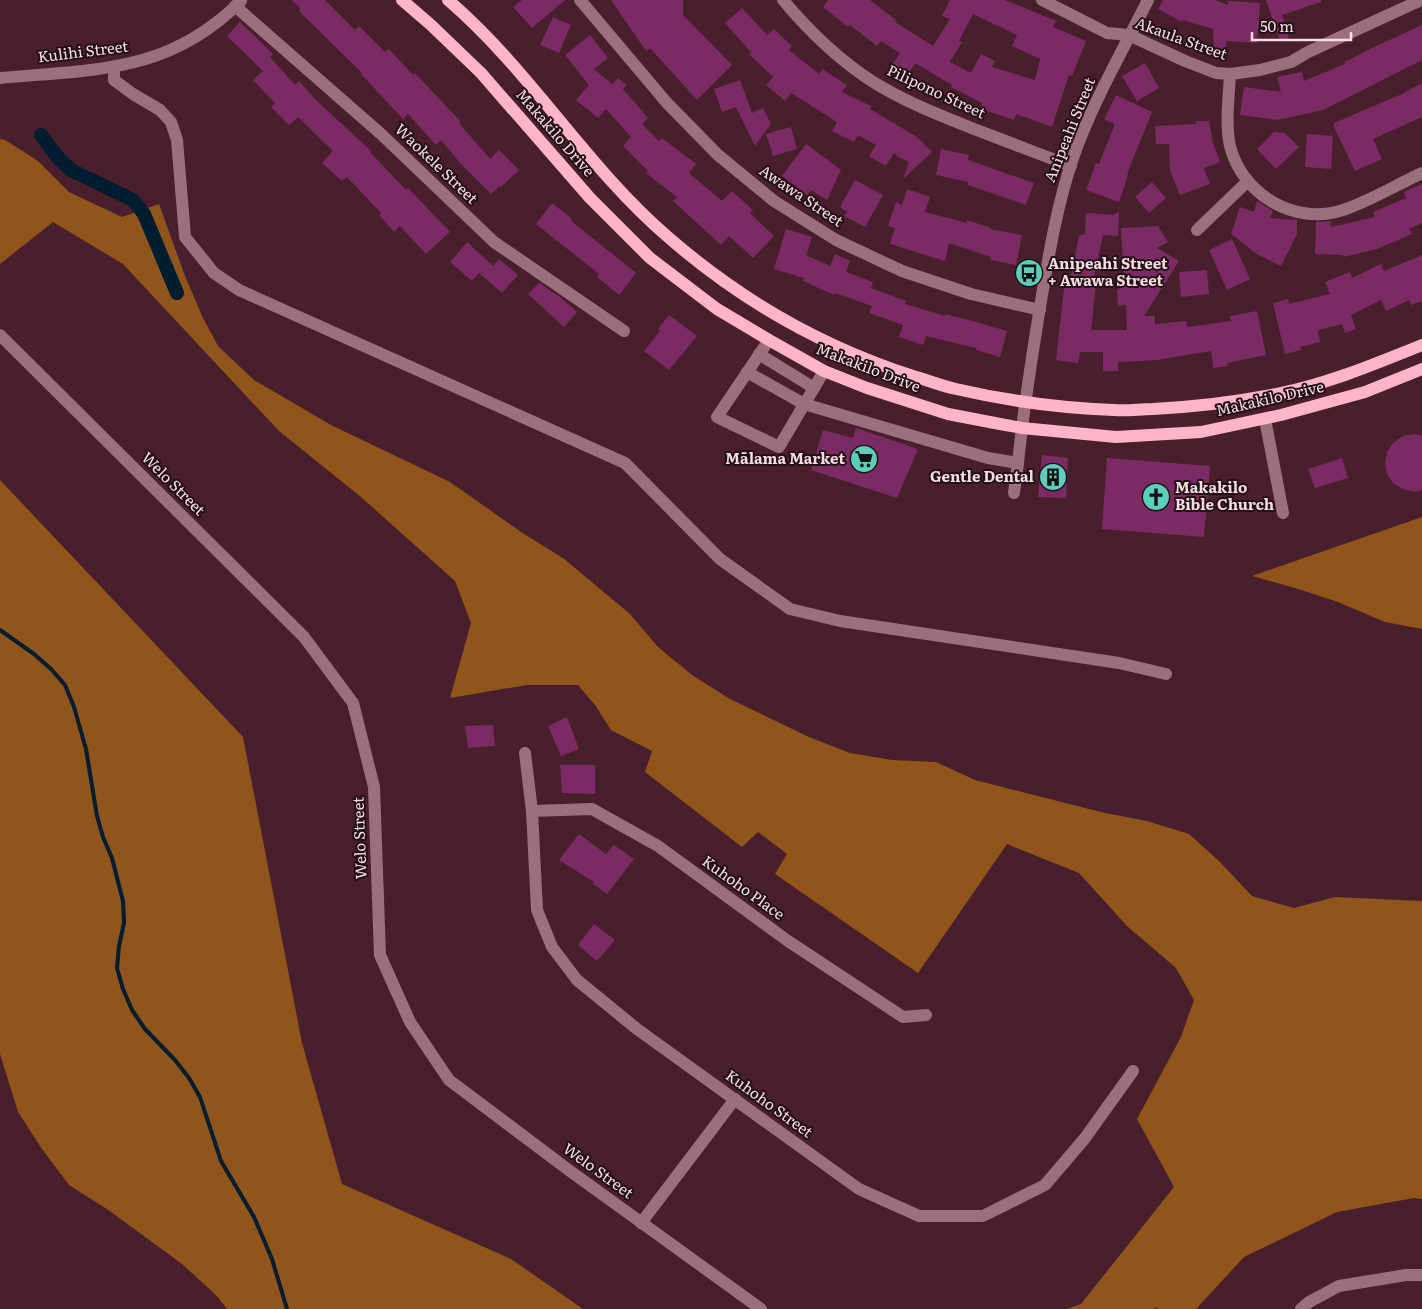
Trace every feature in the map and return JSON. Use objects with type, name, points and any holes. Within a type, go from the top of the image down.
[{"type":"main road","name":"Makakilo Drive","points":[[402,0],[431,24],[481,73],[590,198],[650,258],[717,309],[824,371],[867,388],[948,414],[1022,428],[1116,437],[1201,432],[1297,412],[1365,392],[1422,368]]},
{"type":"main road","name":"Makakilo Drive","points":[[448,0],[506,55],[615,185],[667,237],[731,287],[801,330],[876,364],[954,389],[1024,403],[1116,410],[1198,407],[1280,394],[1359,371],[1422,344]]},
{"type":"street","name":"Awawa Street","points":[[580,0],[667,103],[718,155],[774,201],[836,240],[902,271],[971,294],[1040,310]]},
{"type":"street","name":"Pilipono Street","points":[[783,0],[812,32],[840,58],[888,90],[939,115],[1071,166]]},
{"type":"street","name":"Akaula Street","points":[[1042,0],[1107,32],[1129,35],[1216,73],[1230,74],[1260,70],[1291,62],[1308,52],[1421,0]]},
{"type":"street","name":"Anipeahi Street","points":[[1014,494],[1024,403],[1051,239],[1060,202],[1071,166],[1092,112],[1148,0]]},
{"type":"street","name":"Kulihi Street","points":[[0,78],[114,67],[144,61],[189,42],[209,28],[238,3]]},
{"type":"street","name":"Waokele Street","points":[[238,3],[381,134],[494,242],[624,332]]},
{"type":"street","points":[[114,67],[114,80],[160,110],[171,122],[178,140],[185,237],[214,273],[239,290],[625,463],[720,559],[790,609],[840,621],[1119,663],[1166,674]]},
{"type":"street","points":[[1230,74],[1229,140],[1237,164],[1248,182],[1262,196],[1280,206],[1300,213],[1321,214],[1341,211],[1422,173]]},
{"type":"street","points":[[1197,230],[1248,182]]},
{"type":"street","name":"Welo Street","points":[[0,335],[304,637],[352,703],[374,787],[380,955],[410,1022],[449,1080],[761,1309]]},
{"type":"street","points":[[769,340],[717,417],[779,447],[824,371]]},
{"type":"street","points":[[759,354],[814,388]]},
{"type":"street","points":[[747,372],[804,404],[988,458],[1018,463]]},
{"type":"street","points":[[1265,418],[1283,513]]},
{"type":"street","name":"Kuhoho Street","points":[[525,753],[532,811],[537,910],[552,947],[577,980],[637,1028],[859,1189],[919,1216],[983,1216],[1045,1185],[1085,1138],[1133,1071]]},
{"type":"street","name":"Kuhoho Place","points":[[532,811],[592,809],[658,846],[788,941],[902,1017],[926,1015]]},
{"type":"street","points":[[641,1222],[735,1099]]},
{"type":"street","points":[[1301,1309],[1309,1302],[1339,1286],[1406,1275],[1422,1275]]},
{"type":"shaded area","points":[[0,139],[5,140],[38,161],[69,192],[122,217],[159,204],[185,276],[203,318],[218,346],[254,380],[331,425],[450,482],[524,534],[563,558],[630,614],[658,647],[692,675],[730,699],[809,737],[850,753],[892,760],[936,762],[975,780],[1105,813],[1147,821],[1189,834],[1220,862],[1252,896],[1294,908],[1335,897],[1422,901],[1422,1199],[1414,1198],[1337,1212],[1244,1257],[1196,1309],[1158,1309],[1156,1307],[1154,1309],[1067,1309],[1081,1304],[1174,1187],[1137,1119],[1181,1037],[1194,1000],[1176,968],[1127,926],[1079,873],[1007,844],[918,973],[775,874],[787,854],[758,832],[742,847],[645,772],[652,751],[611,730],[595,705],[578,685],[527,685],[450,698],[471,623],[455,581],[361,497],[279,431],[123,264],[53,222],[0,264]]},
{"type":"shaded area","points":[[0,480],[243,737],[302,1043],[342,1184],[511,1259],[583,1309],[227,1309],[217,1296],[182,1264],[107,1209],[69,1185],[42,1149],[18,1112],[0,1054]]},
{"type":"shaded area","points":[[1422,517],[1422,629],[1385,622],[1338,602],[1252,576]]},
{"type":"building","points":[[292,0],[325,0],[355,30],[359,26],[385,52],[389,49],[413,75],[415,73],[461,122],[459,123],[490,159],[499,150],[519,170],[491,194],[461,164],[441,140],[436,145],[408,114],[403,119],[362,73],[299,11],[301,9]]},
{"type":"building","points":[[522,0],[565,0],[532,28],[513,7]]},
{"type":"building","points":[[611,0],[683,0],[683,15],[732,65],[697,100],[650,48],[646,51]]},
{"type":"building","points":[[828,0],[870,0],[896,20],[895,22],[933,46],[950,19],[942,16],[950,0],[1005,0],[1056,21],[1053,27],[1086,41],[1072,76],[1069,75],[1052,127],[1016,114],[1014,120],[981,109],[982,103],[951,87],[952,85],[915,63],[908,75],[892,65],[900,53],[881,41],[877,46],[850,25],[848,27],[823,7]],"holes":[[[973,14],[1017,35],[1012,46],[1040,59],[1035,80],[992,67],[995,61],[981,54],[971,73],[950,62],[962,42],[959,41]]]},
{"type":"building","points":[[1163,0],[1215,0],[1228,5],[1228,1],[1260,3],[1257,43],[1226,41],[1226,50],[1214,47],[1213,29],[1183,20],[1182,22],[1158,9]]},
{"type":"building","points":[[1266,0],[1321,0],[1321,2],[1282,15],[1289,38],[1280,41]]},
{"type":"building","points":[[742,8],[767,35],[774,29],[792,46],[789,50],[819,74],[822,69],[847,85],[842,92],[871,106],[870,109],[917,137],[932,152],[903,179],[909,162],[894,153],[886,166],[869,156],[876,145],[858,135],[854,142],[832,131],[837,122],[791,93],[785,101],[766,85],[773,77],[749,54],[751,52],[725,23]]},
{"type":"building","points":[[553,17],[571,25],[559,53],[540,45]]},
{"type":"building","points":[[240,22],[273,54],[270,57],[295,85],[299,81],[450,232],[426,254],[400,226],[394,232],[379,215],[381,213],[347,177],[342,181],[322,163],[333,151],[298,117],[289,125],[271,107],[275,103],[253,80],[263,71],[227,36]]},
{"type":"building","points":[[1422,25],[1422,60],[1323,110],[1277,120],[1240,115],[1244,87],[1281,92],[1277,77],[1302,72],[1304,81],[1345,64],[1345,62],[1370,49]]},
{"type":"building","points":[[590,35],[608,58],[594,69],[612,84],[618,78],[626,85],[623,89],[648,118],[642,124],[659,141],[662,138],[696,164],[689,173],[722,201],[732,191],[753,210],[750,213],[774,236],[753,258],[729,236],[721,245],[673,201],[677,197],[646,173],[648,171],[623,146],[631,137],[606,109],[598,118],[576,100],[589,85],[565,55]]},
{"type":"building","points":[[1145,63],[1159,88],[1137,101],[1122,76]]},
{"type":"building","points":[[740,80],[752,113],[763,108],[771,124],[755,146],[736,107],[722,112],[714,89]]},
{"type":"building","points":[[1422,83],[1422,117],[1373,139],[1382,159],[1355,171],[1334,127],[1334,123],[1402,94]]},
{"type":"building","points":[[1116,95],[1152,112],[1127,174],[1119,202],[1086,190],[1096,163],[1099,164],[1115,124],[1104,119]]},
{"type":"building","points":[[1196,121],[1209,121],[1213,143],[1220,162],[1204,168],[1210,184],[1180,195],[1170,171],[1169,144],[1156,144],[1155,126],[1196,124]]},
{"type":"building","points":[[791,127],[797,149],[773,156],[766,134]]},
{"type":"building","points":[[1274,132],[1285,133],[1299,147],[1276,169],[1257,149]]},
{"type":"building","points":[[1307,134],[1333,136],[1331,169],[1305,167]]},
{"type":"building","points":[[806,144],[841,170],[827,200],[811,190],[807,195],[782,176]]},
{"type":"building","points":[[941,149],[969,155],[968,160],[1034,183],[1026,205],[968,185],[968,182],[936,175]]},
{"type":"building","points":[[855,180],[883,195],[865,227],[844,216],[847,212],[840,207]]},
{"type":"building","points":[[1152,182],[1166,198],[1149,213],[1135,197]]},
{"type":"building","points":[[1422,184],[1422,223],[1409,229],[1412,234],[1377,249],[1343,257],[1343,255],[1315,254],[1316,222],[1331,221],[1331,227],[1375,217],[1373,212],[1406,198],[1404,192]]},
{"type":"building","points":[[907,189],[930,197],[925,212],[967,223],[967,220],[990,229],[1022,235],[1016,265],[991,260],[991,257],[949,243],[945,261],[890,244],[895,228],[888,226],[896,202],[902,205]]},
{"type":"building","points":[[1257,201],[1273,211],[1270,218],[1297,220],[1297,234],[1281,266],[1257,254],[1231,234],[1240,207],[1254,212]]},
{"type":"building","points":[[552,203],[572,219],[571,221],[636,273],[619,295],[597,277],[599,274],[536,224]]},
{"type":"building","points":[[1119,211],[1118,236],[1103,235],[1093,282],[1096,283],[1091,330],[1127,330],[1126,305],[1118,306],[1117,290],[1124,285],[1121,228],[1158,226],[1168,242],[1157,248],[1179,261],[1144,316],[1155,316],[1155,324],[1186,321],[1187,327],[1231,321],[1230,316],[1257,311],[1266,355],[1227,363],[1228,366],[1213,368],[1211,351],[1157,360],[1118,362],[1118,371],[1103,371],[1103,352],[1080,352],[1078,363],[1056,360],[1065,279],[1070,280],[1079,236],[1085,234],[1086,213],[1114,215]]},
{"type":"building","points":[[786,229],[812,237],[806,255],[830,266],[835,254],[850,261],[846,272],[873,282],[871,288],[906,301],[905,304],[1007,331],[1000,357],[976,350],[976,348],[926,336],[923,345],[899,337],[903,325],[869,313],[872,306],[835,293],[834,295],[803,281],[804,278],[774,269]]},
{"type":"building","points":[[1232,239],[1250,279],[1227,290],[1209,250]]},
{"type":"building","points":[[467,242],[493,266],[499,259],[518,275],[502,293],[479,273],[472,281],[450,262]]},
{"type":"building","points":[[1422,255],[1422,301],[1411,305],[1409,300],[1386,311],[1381,300],[1351,315],[1356,329],[1345,333],[1342,324],[1318,330],[1320,342],[1300,347],[1301,350],[1285,354],[1273,303],[1288,299],[1289,304],[1330,294],[1325,282],[1350,272],[1352,278],[1381,264],[1384,271]]},
{"type":"building","points":[[1207,270],[1209,294],[1181,297],[1179,272]]},
{"type":"building","points":[[539,283],[560,297],[577,312],[564,327],[528,294]]},
{"type":"building","points":[[669,315],[697,336],[669,370],[644,351],[660,331],[658,329]]},
{"type":"building","name":"Mālama Market","points":[[856,428],[918,449],[897,498],[811,470],[823,430],[853,438]]},
{"type":"building","points":[[1414,434],[1422,436],[1422,490],[1414,492],[1403,489],[1393,483],[1387,474],[1385,463],[1387,452],[1393,443],[1403,436]]},
{"type":"building","name":"Gentle Dental","points":[[1042,455],[1068,458],[1066,498],[1038,497]]},
{"type":"building","name":"Makakilo Bible Church","points":[[1107,458],[1210,466],[1204,537],[1102,529]]},
{"type":"building","points":[[1342,458],[1348,478],[1315,488],[1308,469]]},
{"type":"building","points":[[567,717],[579,749],[561,756],[548,726]]},
{"type":"building","points":[[493,725],[495,746],[468,748],[465,726]]},
{"type":"building","points":[[560,765],[595,765],[595,794],[562,793]]},
{"type":"building","points":[[579,834],[606,854],[614,845],[634,859],[607,894],[593,884],[594,882],[559,860]]},
{"type":"building","points":[[594,924],[615,940],[597,961],[578,945]]},
{"type":"waterway","points":[[41,135],[59,159],[71,170],[133,200],[144,214],[177,293]]},
{"type":"waterway","points":[[0,630],[34,654],[65,685],[74,707],[86,749],[97,816],[112,858],[123,901],[124,923],[117,968],[123,989],[132,1010],[145,1029],[175,1060],[189,1078],[200,1097],[221,1161],[254,1217],[272,1259],[287,1309]]},
{"type":"place","name":"Anipeahi Street + Awawa Street","points":[[1029,273]]},
{"type":"place","name":"Mālama Market","points":[[864,459]]},
{"type":"place","name":"Gentle Dental","points":[[1053,477]]},
{"type":"place","name":"Makakilo Bible Church","points":[[1156,497]]}]
